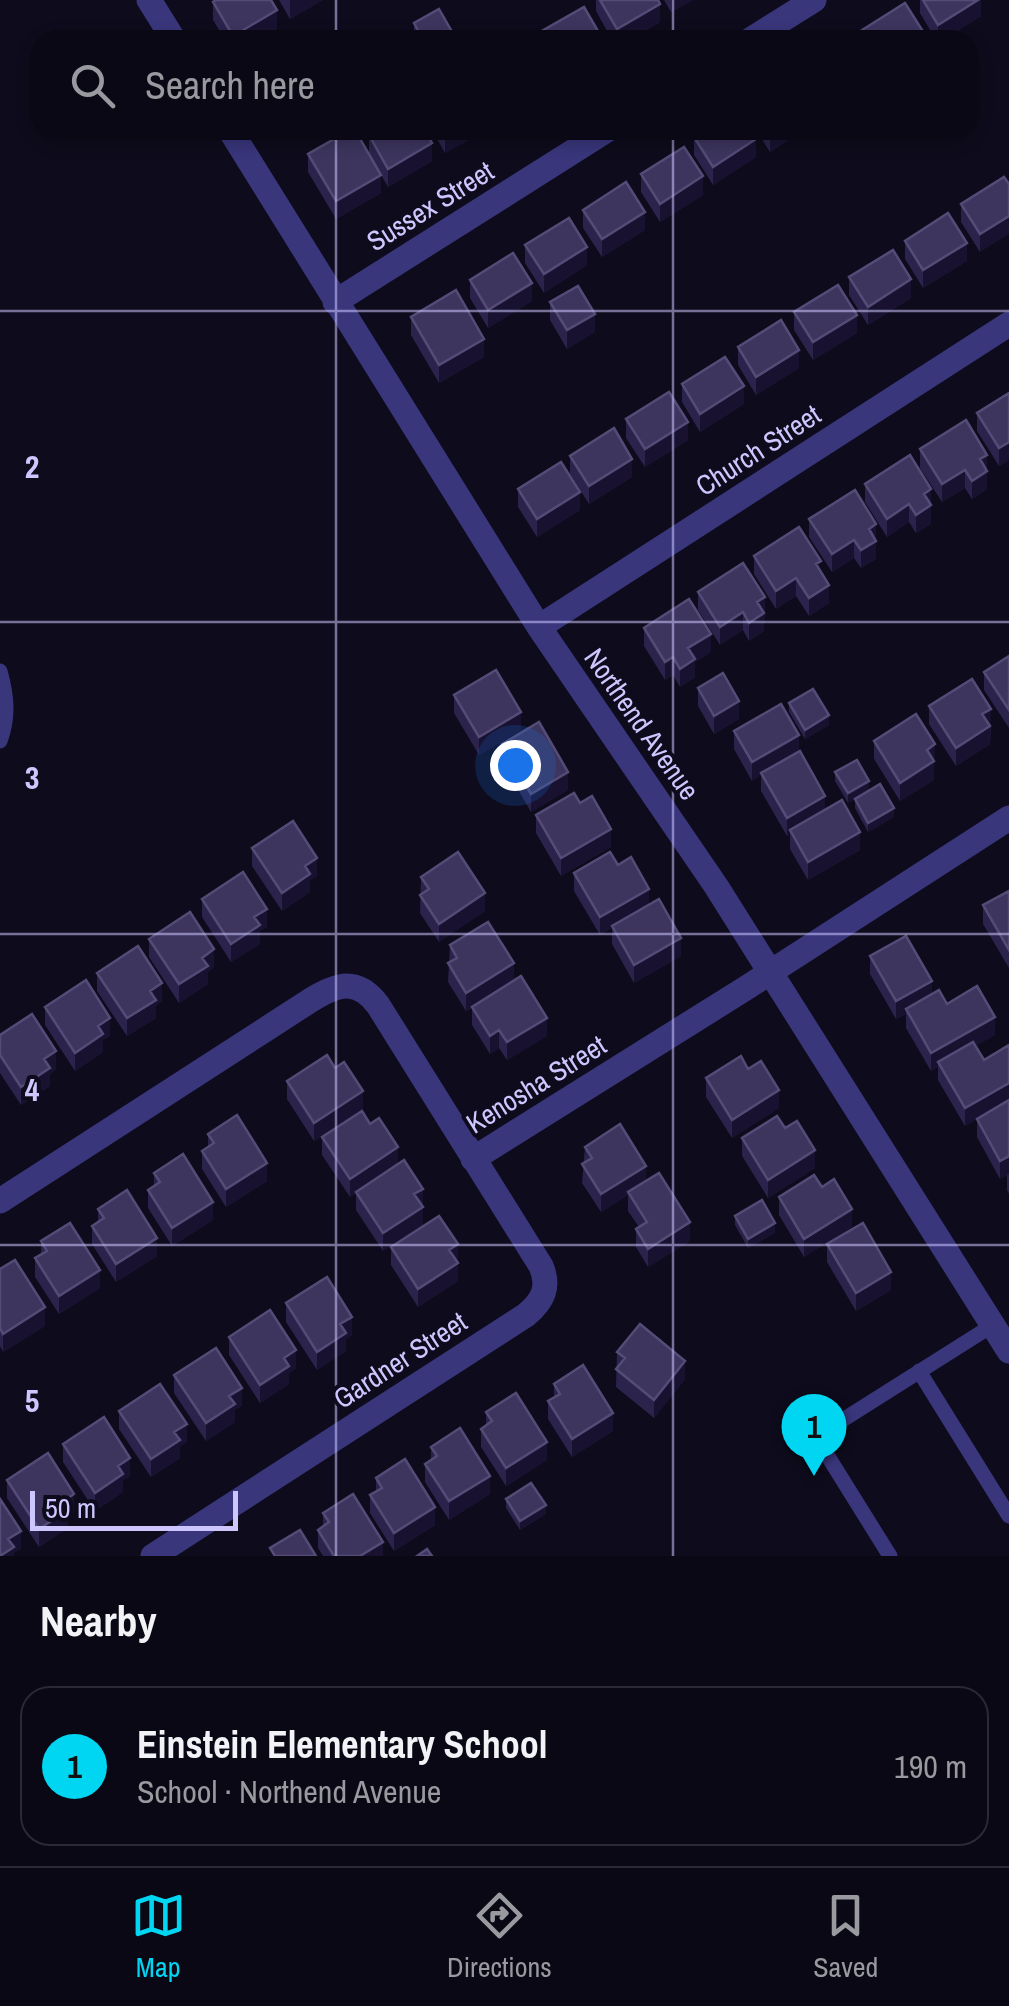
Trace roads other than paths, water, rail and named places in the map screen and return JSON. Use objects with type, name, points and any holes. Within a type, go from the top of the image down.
[{"type":"street","points":[[150,0],[168,30]]},
{"type":"street","points":[[766,30],[814,0]]},
{"type":"street","name":"Northend Avenue","points":[[236,140],[539,627],[679,829],[1001,1320],[1009,1351]]},
{"type":"street","name":"Sussex Street","points":[[335,302],[591,140]]},
{"type":"street","name":"Church Street","points":[[539,627],[1009,324]]},
{"type":"street","name":"Kenosha Street","points":[[0,1201],[311,1000],[346,985],[368,992],[375,1000],[473,1159],[1009,818]]},
{"type":"street","name":"Gardner Street","points":[[153,1556],[537,1306],[546,1288],[545,1277],[473,1159]]},
{"type":"lane","points":[[0,671],[7,696],[6,726],[0,742]]},
{"type":"lane","points":[[890,1556],[820,1442],[822,1434],[1001,1320]]},
{"type":"lane","points":[[919,1371],[1009,1516]]},
{"type":"place","name":"Einstein Elementary School","points":[[814,1476]]}]
